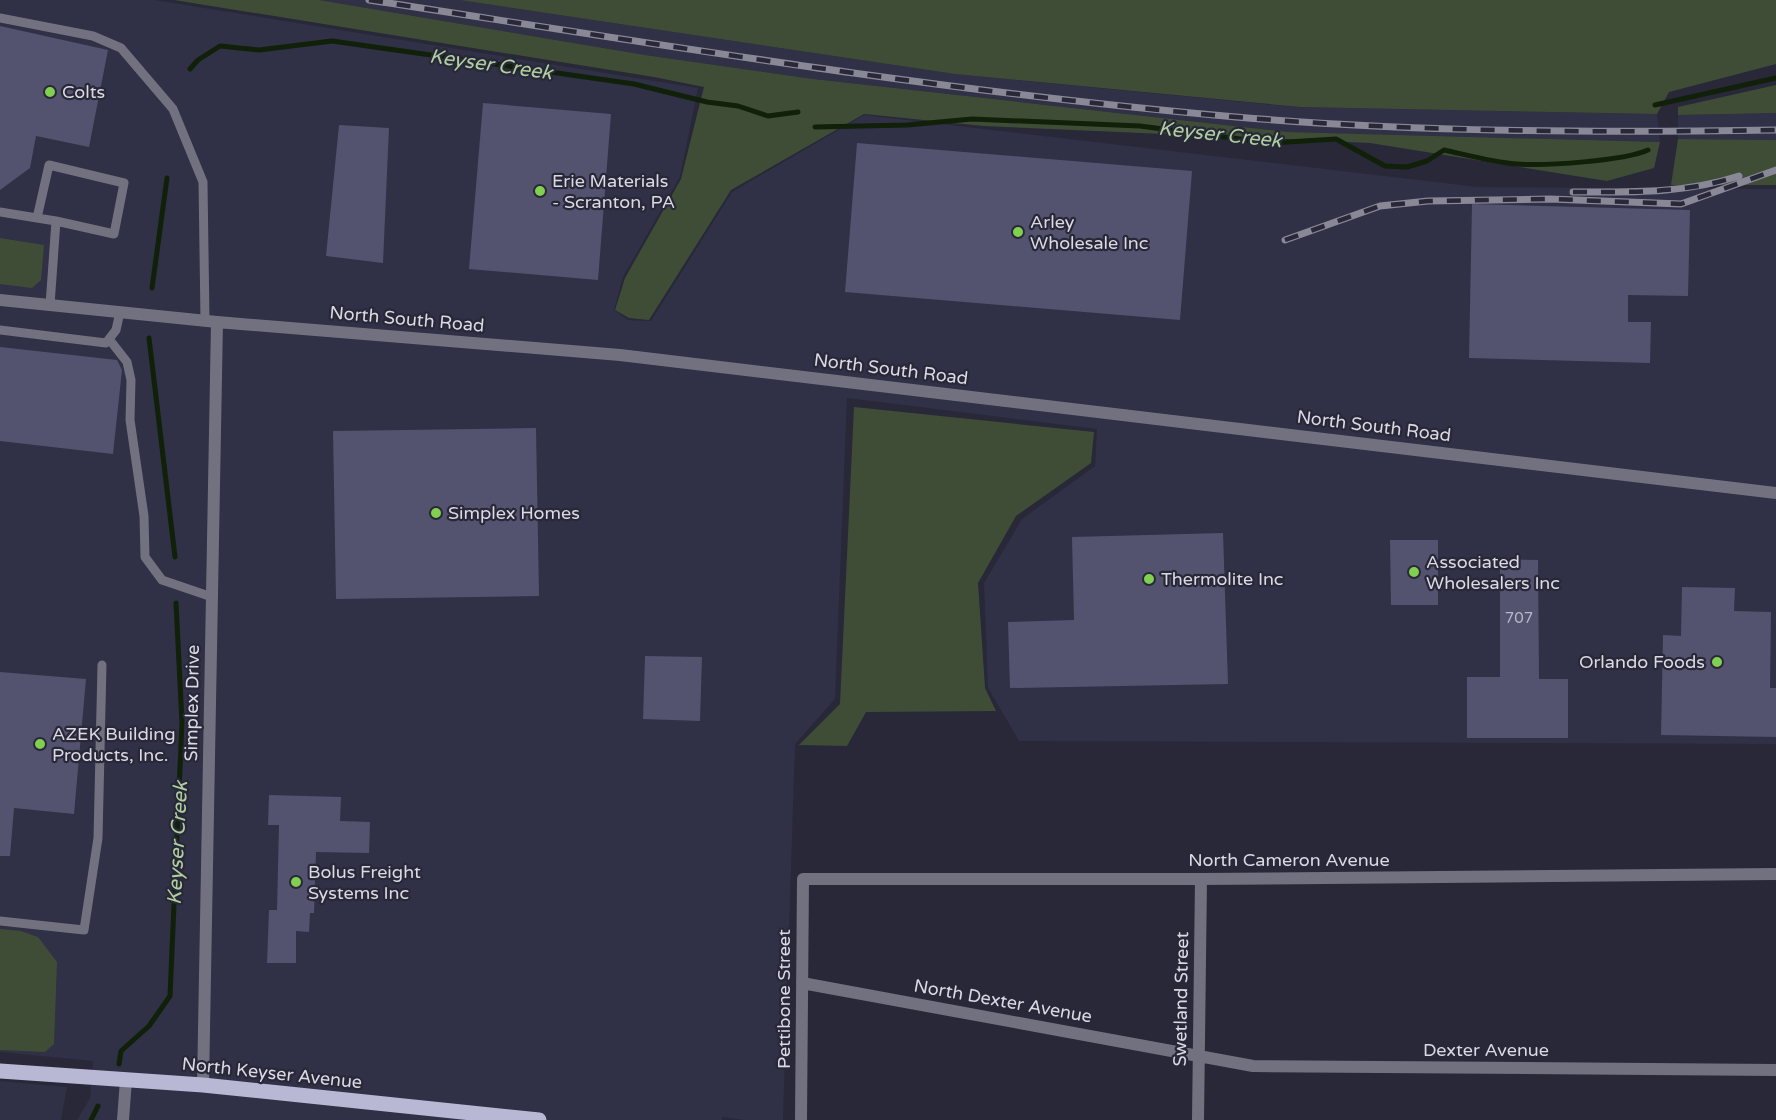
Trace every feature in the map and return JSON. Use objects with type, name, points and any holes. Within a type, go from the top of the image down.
[{"type":"main road","name":"North Keyser Avenue","points":[[0,1071],[203,1085],[539,1120]]},
{"type":"street","name":"North South Road","points":[[0,300],[211,321],[620,355],[1776,493]]},
{"type":"street","name":"Simplex Drive","points":[[203,1085],[212,597],[211,321]]},
{"type":"street","name":"North Cameron Avenue","points":[[803,879],[1201,879],[1776,874]]},
{"type":"street","name":"Pettibone Street","points":[[801,1120],[803,879]]},
{"type":"street","name":"Swetland Street","points":[[1198,1120],[1201,879]]},
{"type":"street","name":"North Dexter Avenue","points":[[802,983],[1198,1055]]},
{"type":"street","name":"Dexter Avenue","points":[[1198,1055],[1253,1066],[1776,1070]]},
{"type":"street","points":[[123,1120],[126,1080]]},
{"type":"lane","points":[[0,18],[93,36],[121,48],[173,109],[203,182],[211,321]]},
{"type":"lane","points":[[0,212],[114,234],[124,183],[49,165],[37,218]]},
{"type":"lane","points":[[50,305],[56,221]]},
{"type":"lane","points":[[0,330],[106,343],[116,330],[120,312]]},
{"type":"lane","points":[[109,339],[127,362],[131,380],[130,424],[144,516],[145,557],[162,580],[212,597]]},
{"type":"lane","points":[[0,921],[84,930],[98,838],[102,665]]},
{"type":"shaded area","points":[[0,0],[155,0],[698,88],[680,177],[623,277],[614,310],[628,320],[651,321],[732,192],[864,115],[1478,187],[1776,189],[1776,744],[1019,741],[988,688],[984,583],[1022,519],[1095,466],[1097,429],[847,398],[835,699],[795,744],[783,1120],[744,1120],[722,1117],[722,1120],[77,1120],[90,1098],[93,1061],[0,1052]]},
{"type":"shaded area","points":[[319,0],[460,0],[955,74],[1295,107],[1657,114],[1660,142],[1288,132],[813,79],[645,55]]},
{"type":"shaded area","points":[[1776,113],[1776,140],[1678,139],[1678,115]]},
{"type":"shaded area","points":[[0,1081],[67,1087],[61,1120],[0,1120]]},
{"type":"green space","points":[[174,0],[319,0],[645,55],[813,79],[1288,132],[1660,142],[1654,168],[1607,181],[1370,143],[984,126],[864,114],[731,190],[649,320],[629,318],[615,310],[625,278],[681,179],[704,87]]},
{"type":"green space","points":[[460,0],[1776,0],[1776,64],[1669,92],[1657,114],[1300,107],[955,74]]},
{"type":"green space","points":[[1776,85],[1776,113],[1678,115],[1678,107]]},
{"type":"green space","points":[[1678,139],[1776,140],[1776,185],[1671,185]]},
{"type":"green space","points":[[0,238],[44,245],[41,280],[32,288],[0,284]]},
{"type":"green space","points":[[854,407],[1094,432],[1091,463],[1016,516],[978,583],[985,688],[996,711],[866,712],[847,746],[799,745],[840,704]]},
{"type":"green space","points":[[0,929],[21,931],[38,937],[57,962],[54,1044],[45,1052],[0,1050]]},
{"type":"building","name":"Colts","points":[[0,26],[108,50],[89,147],[36,136],[30,168],[0,190]]},
{"type":"building","name":"Erie Materials - Scranton, PA","points":[[483,103],[611,114],[598,280],[469,269]]},
{"type":"building","points":[[339,125],[389,128],[383,263],[326,256]]},
{"type":"building","name":"Arley Wholesale Inc","points":[[857,143],[1192,171],[1180,320],[845,292]]},
{"type":"building","points":[[1472,204],[1690,210],[1688,296],[1628,295],[1628,322],[1651,322],[1650,363],[1469,358]]},
{"type":"building","points":[[0,347],[117,360],[122,370],[113,454],[0,441]]},
{"type":"building","name":"Simplex Homes","points":[[536,428],[539,596],[336,599],[333,431]]},
{"type":"building","name":"Thermolite Inc","points":[[1223,533],[1228,684],[1010,688],[1008,622],[1074,620],[1072,537]]},
{"type":"building","name":"Associated Wholesalers Inc","points":[[1390,540],[1438,540],[1438,605],[1391,605]]},
{"type":"building","points":[[1500,559],[1538,560],[1539,679],[1568,679],[1568,738],[1467,738],[1467,677],[1500,677]]},
{"type":"building","name":"Orlando Foods","points":[[1682,587],[1735,588],[1734,611],[1771,612],[1770,688],[1776,688],[1776,737],[1661,735],[1663,635],[1681,636]]},
{"type":"building","points":[[645,656],[702,657],[700,721],[643,719]]},
{"type":"building","name":"AZEK Building Products, Inc.","points":[[0,672],[86,679],[74,814],[14,808],[10,856],[0,856]]},
{"type":"building","name":"Bolus Freight Systems Inc","points":[[269,795],[341,797],[340,821],[370,822],[369,853],[316,852],[314,913],[310,913],[309,932],[296,931],[296,963],[267,963],[269,910],[277,910],[279,825],[268,825]]},
{"type":"waterway","name":"Keyser Creek","points":[[190,69],[198,60],[220,46],[259,50],[332,41],[634,84],[707,102],[738,106],[768,116],[798,112]]},
{"type":"waterway","name":"Keyser Creek","points":[[1655,105],[1776,78]]},
{"type":"waterway","name":"Keyser Creek","points":[[815,127],[907,125],[972,119],[1140,126],[1271,143],[1336,139],[1385,166],[1407,167],[1427,161],[1444,150],[1516,164],[1603,160],[1648,150]]},
{"type":"waterway","name":"Keyser Creek","points":[[152,288],[167,178]]},
{"type":"waterway","name":"Keyser Creek","points":[[149,338],[175,557]]},
{"type":"waterway","name":"Keyser Creek","points":[[119,1064],[121,1051],[149,1026],[170,996],[182,722],[176,603]]},
{"type":"waterway","name":"Keyser Creek","points":[[91,1120],[98,1106]]},
{"type":"railway","points":[[369,0],[801,66],[1127,107],[1371,126],[1506,130],[1776,130]]},
{"type":"railway","points":[[1285,240],[1380,206],[1428,201],[1550,199],[1681,204],[1776,170]]},
{"type":"railway","points":[[1573,192],[1636,192],[1677,189],[1739,176]]},
{"type":"place","name":"Colts","points":[[50,92]]},
{"type":"place","name":"Erie Materials - Scranton, PA","points":[[540,191]]},
{"type":"place","name":"Arley Wholesale Inc","points":[[1018,232]]},
{"type":"place","name":"Simplex Homes","points":[[436,513]]},
{"type":"place","name":"Associated Wholesalers Inc","points":[[1414,572]]},
{"type":"place","name":"Thermolite Inc","points":[[1149,579]]},
{"type":"place","name":"Orlando Foods","points":[[1717,662]]},
{"type":"place","name":"AZEK Building Products, Inc.","points":[[40,744]]},
{"type":"place","name":"Bolus Freight Systems Inc","points":[[296,882]]}]
